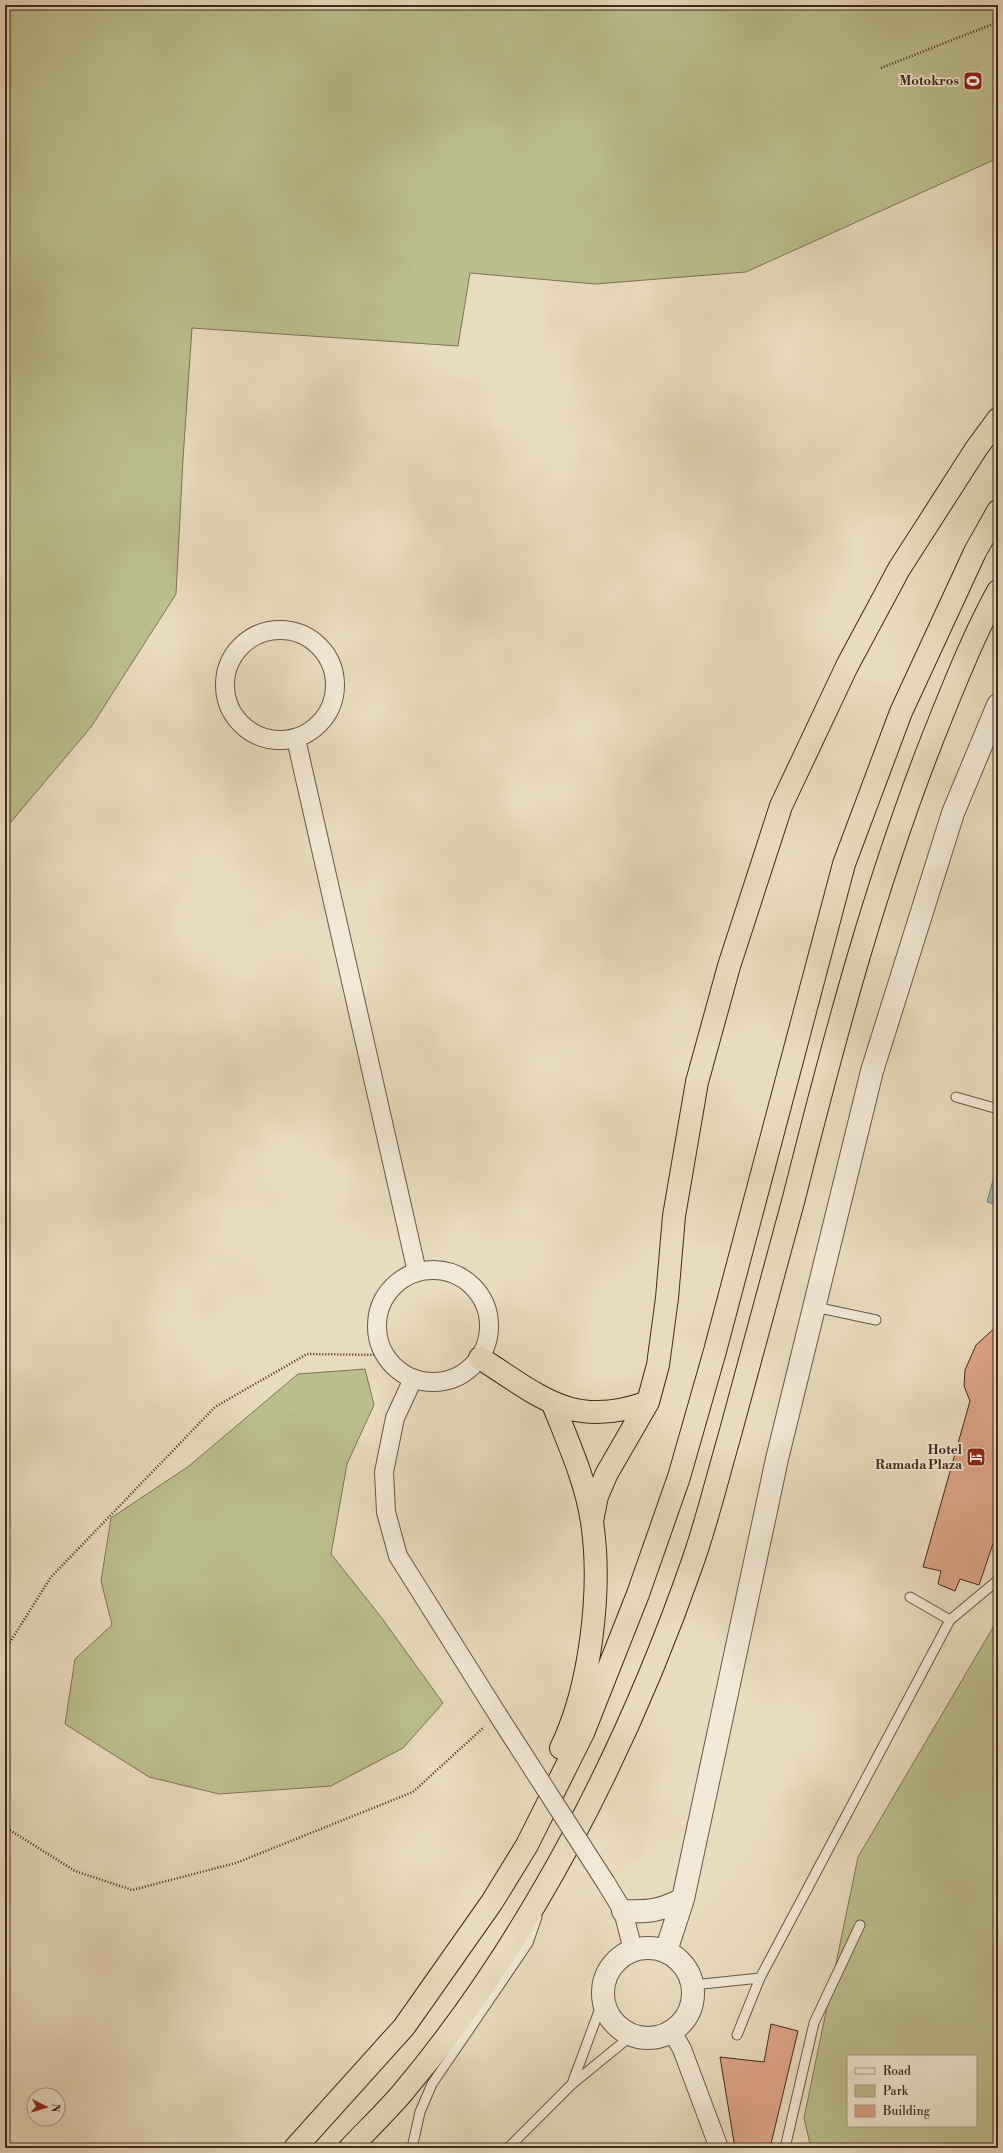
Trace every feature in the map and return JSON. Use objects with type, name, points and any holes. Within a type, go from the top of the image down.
[{"type":"highway","points":[[592,1521],[597,1496],[607,1473],[648,1402],[658,1366],[667,1298],[674,1216],[697,1082],[729,966],[781,806],[846,666],[900,568],[976,449],[998,419]]},
{"type":"highway","points":[[294,2148],[404,2028],[492,1902],[527,1845],[583,1733],[638,1594],[679,1477],[715,1352],[844,864],[901,712],[974,552],[998,511]]},
{"type":"highway","points":[[350,2148],[401,2094],[438,2048],[503,1957],[550,1878],[625,1733],[694,1559],[770,1293],[830,1054],[875,898],[923,762],[980,624],[998,590]]},
{"type":"highway","points":[[480,1358],[553,1404],[579,1412],[628,1410],[648,1402]]},
{"type":"highway","points":[[404,2028],[426,1984],[506,1860],[568,1735],[585,1675],[593,1623],[597,1578],[592,1521],[583,1482],[553,1404]]},
{"type":"street","points":[[282,628],[299,632],[314,640],[326,653],[334,669],[336,686],[332,703],[324,719],[312,731],[296,738],[276,741],[258,736],[242,725],[230,710],[224,691],[226,671],[233,654],[247,640],[264,631],[282,628]]},
{"type":"street","points":[[666,1951],[683,1899],[777,1459],[872,1071],[953,813],[998,705]]},
{"type":"street","points":[[296,738],[417,1272]]},
{"type":"street","points":[[434,1269],[451,1272],[467,1280],[479,1292],[487,1308],[490,1325],[487,1342],[480,1358],[467,1371],[450,1380],[432,1382],[413,1379],[397,1369],[385,1355],[379,1339],[377,1322],[381,1306],[389,1291],[402,1279],[417,1272],[434,1269]]},
{"type":"street","points":[[413,1379],[395,1418],[384,1472],[386,1512],[398,1556],[623,1911],[633,1950]]},
{"type":"street","points":[[623,1911],[646,1912],[664,1909],[683,1899]]},
{"type":"street","points":[[655,1948],[666,1951],[684,1965],[693,1985],[693,1998],[690,2012],[682,2024],[672,2032],[659,2038],[645,2039],[631,2036],[618,2028],[608,2015],[603,2000],[603,1985],[609,1970],[619,1958],[633,1950],[655,1948]]},
{"type":"street","points":[[672,2032],[682,2049],[720,2148]]},
{"type":"lane","points":[[956,1097],[998,1109]]},
{"type":"lane","points":[[815,1307],[876,1320]]},
{"type":"lane","points":[[738,2035],[760,1978],[950,1620],[998,1580]]},
{"type":"lane","points":[[910,1597],[950,1620]]},
{"type":"lane","points":[[412,2148],[420,2112],[432,2084],[528,1943],[550,1878]]},
{"type":"lane","points":[[785,2148],[814,2023],[860,1925]]},
{"type":"lane","points":[[693,1985],[760,1978]]},
{"type":"lane","points":[[571,2085],[603,2000]]},
{"type":"lane","points":[[508,2148],[571,2085],[631,2036]]},
{"type":"path","points":[[881,68],[998,22]]},
{"type":"path","points":[[5,1650],[52,1577],[215,1406],[307,1354],[385,1355]]},
{"type":"path","points":[[5,1827],[74,1871],[132,1890],[236,1864],[413,1792],[498,1715]]},
{"type":"green space","points":[[5,5],[998,5],[998,158],[746,272],[595,284],[470,273],[458,346],[192,328],[176,594],[91,727],[5,829]]},
{"type":"green space","points":[[365,1369],[374,1405],[347,1464],[331,1554],[381,1617],[443,1703],[403,1748],[331,1786],[219,1794],[149,1777],[65,1724],[75,1659],[112,1625],[101,1581],[111,1518],[189,1466],[298,1374]]},
{"type":"green space","points":[[998,1619],[998,2148],[811,2148],[804,2118],[858,1857]]},
{"type":"water","points":[[998,1162],[998,1205],[987,1202]]},
{"type":"building","name":"Hotel Ramada Plaza","points":[[998,1325],[998,1529],[979,1585],[960,1579],[955,1591],[938,1584],[941,1571],[923,1567],[970,1401],[964,1386],[965,1370],[976,1345]]},
{"type":"building","points":[[771,2024],[798,2031],[770,2148],[735,2148],[720,2057],[764,2062]]},
{"type":"place","name":"Motokros","points":[[973,81]]},
{"type":"place","name":"Hotel Ramada Plaza","points":[[976,1457]]}]
